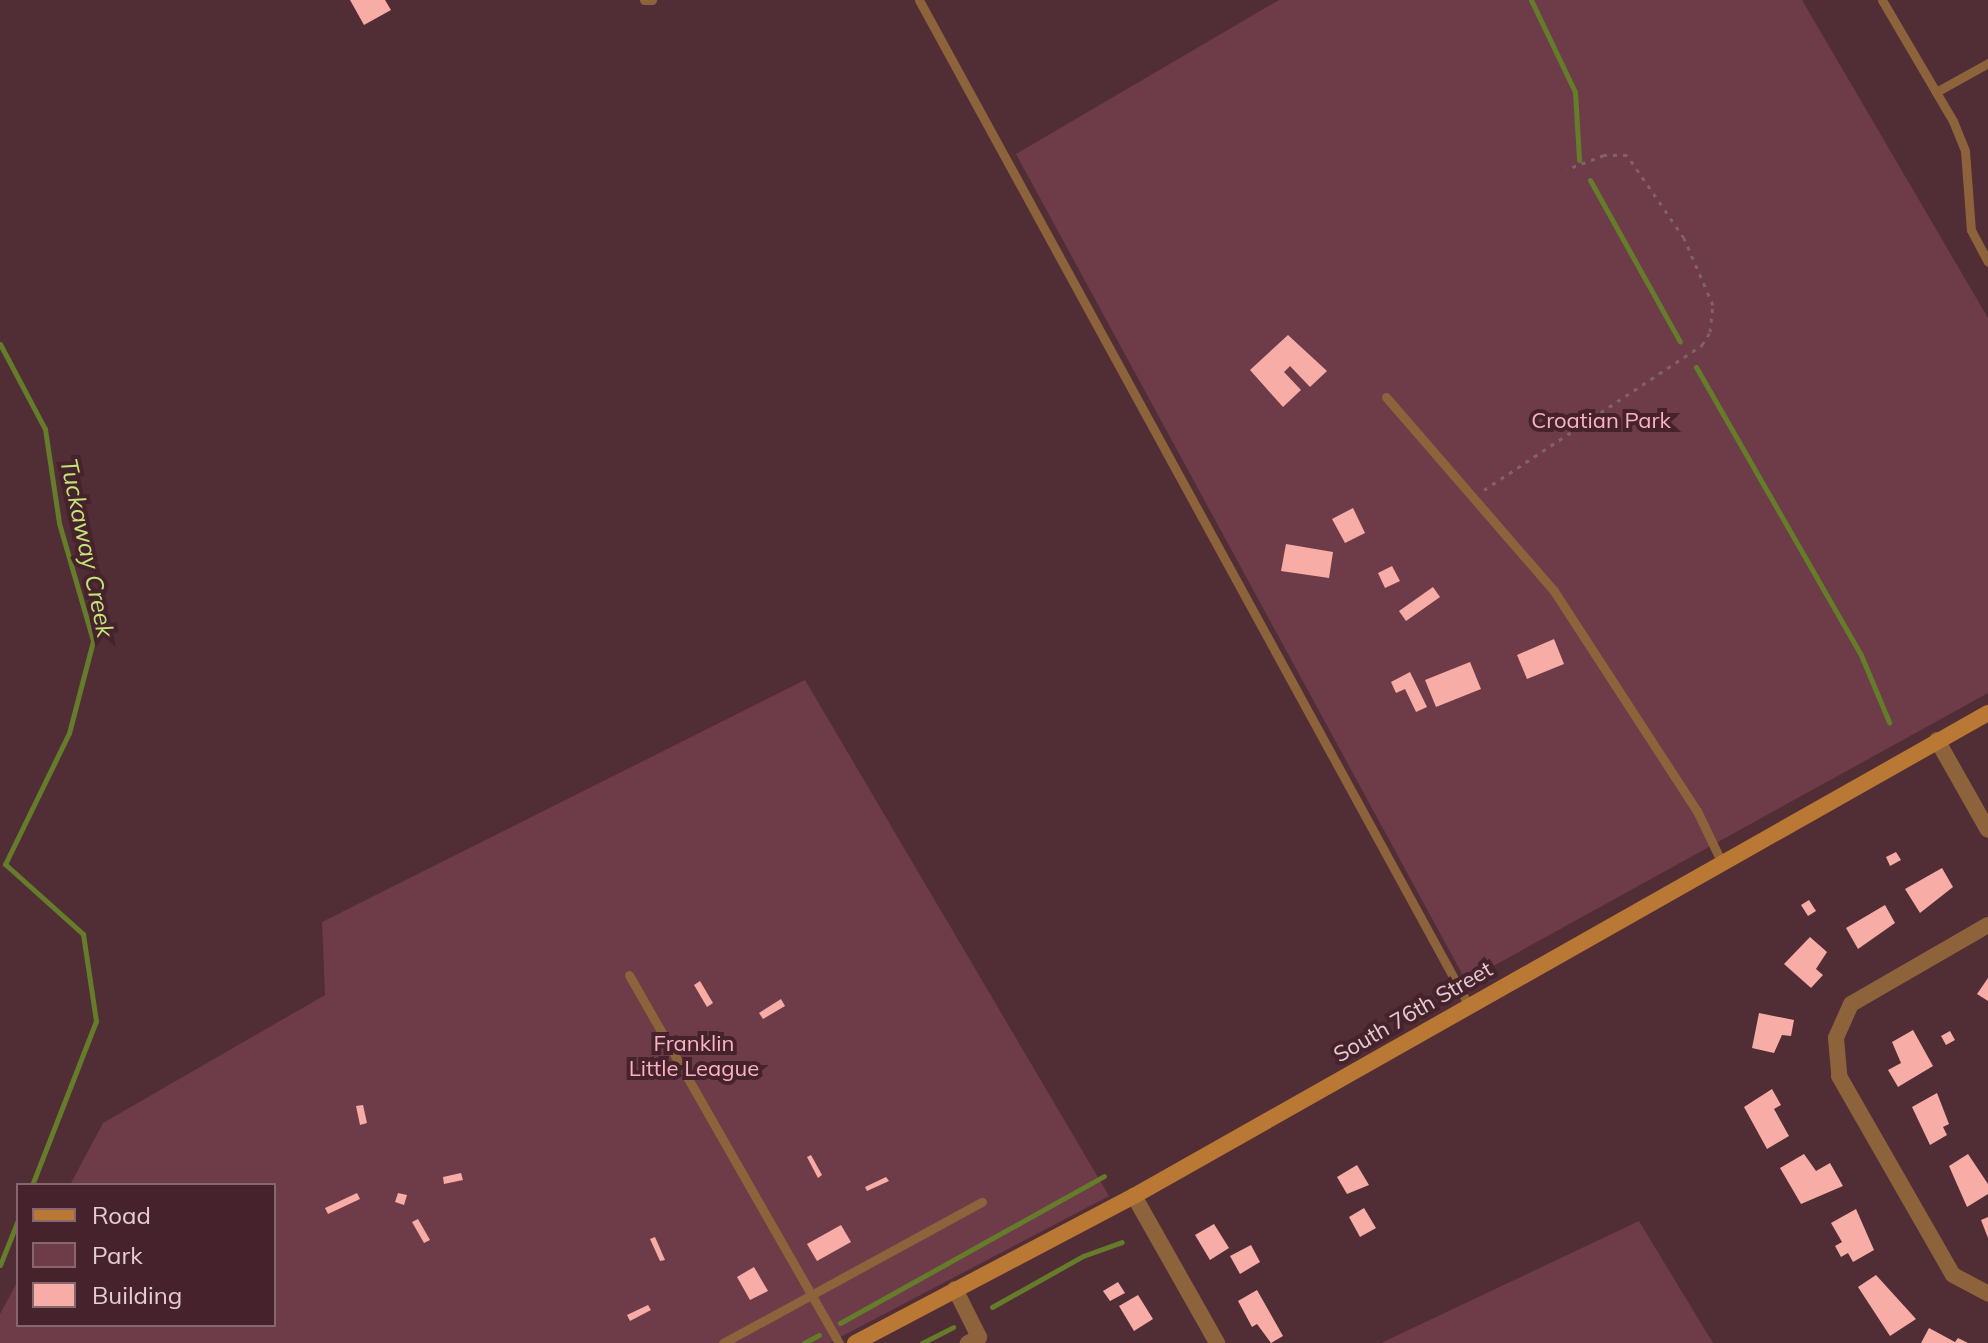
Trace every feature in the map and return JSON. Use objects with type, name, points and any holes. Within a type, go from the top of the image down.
[{"type":"main road","name":"South 76th Street","points":[[855,1343],[1134,1196],[1988,713]]},
{"type":"street","points":[[1937,740],[1988,830]]},
{"type":"street","points":[[1988,925],[1851,1004],[1836,1038],[1839,1076],[1953,1275],[1988,1294]]},
{"type":"street","points":[[1134,1196],[1217,1343]]},
{"type":"street","points":[[955,1289],[979,1337],[968,1343]]},
{"type":"lane","points":[[644,0],[652,0]]},
{"type":"lane","points":[[919,0],[1469,1006]]},
{"type":"lane","points":[[1882,0],[1936,92],[1965,151],[1967,208],[1986,255]]},
{"type":"lane","points":[[1936,92],[1988,63]]},
{"type":"lane","points":[[1386,397],[1554,591],[1697,811],[1722,863]]},
{"type":"lane","points":[[629,975],[839,1343]]},
{"type":"lane","points":[[723,1343],[982,1202]]},
{"type":"path","points":[[1475,497],[1702,345],[1710,332],[1713,305],[1684,238],[1627,155],[1604,155],[1567,169]]},
{"type":"green space","name":"Croatian Park","points":[[1279,0],[1802,0],[1988,318],[1988,693],[1466,981],[1016,154]]},
{"type":"green space","name":"Franklin Little League","points":[[805,680],[1109,1196],[829,1343],[0,1343],[0,1314],[16,1285],[16,1327],[276,1327],[276,1183],[71,1183],[103,1123],[325,995],[322,922]]},
{"type":"green space","points":[[1639,1221],[1713,1343],[1381,1343]]},
{"type":"building","points":[[350,0],[385,0],[391,10],[364,25]]},
{"type":"building","points":[[1288,335],[1327,371],[1310,387],[1290,366],[1284,372],[1301,390],[1283,407],[1250,370]]},
{"type":"building","points":[[1353,508],[1365,533],[1345,543],[1332,519]]},
{"type":"building","points":[[1286,544],[1333,552],[1329,578],[1281,571]]},
{"type":"building","points":[[1392,566],[1400,581],[1385,588],[1378,573]]},
{"type":"building","points":[[1433,587],[1440,597],[1406,621],[1399,611]]},
{"type":"building","points":[[1554,639],[1564,664],[1527,679],[1517,655]]},
{"type":"building","points":[[1470,662],[1481,689],[1436,707],[1425,680]]},
{"type":"building","points":[[1410,672],[1427,707],[1416,712],[1405,689],[1396,693],[1391,682]]},
{"type":"building","points":[[1896,852],[1901,860],[1890,866],[1886,857]]},
{"type":"building","points":[[1942,868],[1953,887],[1920,913],[1905,889]]},
{"type":"building","points":[[1809,900],[1816,911],[1808,916],[1801,905]]},
{"type":"building","points":[[1885,905],[1895,923],[1858,949],[1846,928]]},
{"type":"building","points":[[1810,937],[1827,952],[1816,969],[1823,975],[1811,988],[1784,964]]},
{"type":"building","points":[[1988,978],[1988,1001],[1977,994]]},
{"type":"building","points":[[700,981],[713,1003],[707,1007],[694,985]]},
{"type":"building","points":[[781,999],[785,1006],[763,1019],[759,1013]]},
{"type":"building","points":[[1759,1013],[1794,1020],[1791,1036],[1782,1035],[1774,1053],[1752,1048]]},
{"type":"building","points":[[1913,1030],[1933,1066],[1898,1087],[1888,1070],[1901,1063],[1892,1042]]},
{"type":"building","points":[[1950,1031],[1955,1040],[1946,1045],[1941,1036]]},
{"type":"building","points":[[1772,1089],[1781,1105],[1774,1109],[1789,1136],[1767,1149],[1744,1107]]},
{"type":"building","points":[[1937,1093],[1949,1124],[1943,1127],[1947,1135],[1930,1145],[1912,1107]]},
{"type":"building","points":[[363,1105],[367,1123],[360,1125],[356,1106]]},
{"type":"building","points":[[1804,1154],[1816,1171],[1830,1163],[1843,1186],[1801,1204],[1780,1168]]},
{"type":"building","points":[[1968,1154],[1988,1184],[1988,1194],[1967,1207],[1949,1166]]},
{"type":"building","points":[[811,1155],[822,1175],[818,1178],[807,1157]]},
{"type":"building","points":[[1357,1165],[1369,1185],[1347,1194],[1337,1177]]},
{"type":"building","points":[[461,1173],[463,1180],[444,1184],[443,1177]]},
{"type":"building","points":[[886,1177],[889,1181],[867,1191],[865,1187]]},
{"type":"building","points":[[357,1193],[360,1199],[328,1214],[325,1208]]},
{"type":"building","points":[[398,1193],[407,1195],[404,1205],[395,1202]]},
{"type":"building","points":[[1364,1208],[1376,1228],[1360,1237],[1349,1217]]},
{"type":"building","points":[[1856,1209],[1874,1250],[1853,1262],[1848,1253],[1841,1257],[1835,1246],[1842,1242],[1831,1223]]},
{"type":"building","points":[[1988,1217],[1988,1238],[1981,1220]]},
{"type":"building","points":[[418,1219],[430,1240],[424,1243],[412,1222]]},
{"type":"building","points":[[1214,1224],[1229,1248],[1210,1260],[1195,1235]]},
{"type":"building","points":[[841,1225],[851,1242],[817,1261],[807,1244]]},
{"type":"building","points":[[655,1237],[665,1260],[660,1261],[650,1239]]},
{"type":"building","points":[[1251,1245],[1260,1262],[1240,1274],[1230,1256]]},
{"type":"building","points":[[754,1267],[768,1291],[750,1300],[737,1277]]},
{"type":"building","points":[[1876,1275],[1916,1319],[1890,1336],[1858,1287]]},
{"type":"building","points":[[1118,1282],[1125,1293],[1110,1301],[1103,1291]]},
{"type":"building","points":[[1257,1290],[1283,1336],[1271,1343],[1257,1324],[1252,1327],[1238,1301]]},
{"type":"building","points":[[1138,1295],[1153,1319],[1134,1331],[1119,1306]]},
{"type":"building","points":[[648,1305],[651,1310],[630,1321],[627,1315]]},
{"type":"building","points":[[1929,1328],[1955,1342],[1958,1338],[1968,1343],[1921,1343]]},
{"type":"waterway","points":[[1531,0],[1575,92],[1579,160]]},
{"type":"waterway","points":[[1590,180],[1680,342]]},
{"type":"waterway","name":"Tuckaway Creek","points":[[0,344],[45,429],[59,523],[93,641],[69,733],[5,864],[83,934],[96,1021],[33,1183]]},
{"type":"waterway","points":[[1696,367],[1861,655],[1889,722]]},
{"type":"waterway","points":[[840,1323],[1104,1176]]},
{"type":"waterway","name":"Tuckaway Creek","points":[[0,1265],[16,1225]]},
{"type":"waterway","points":[[992,1307],[1083,1256],[1122,1242]]},
{"type":"waterway","points":[[922,1343],[953,1327]]},
{"type":"waterway","points":[[804,1343],[819,1335]]}]
